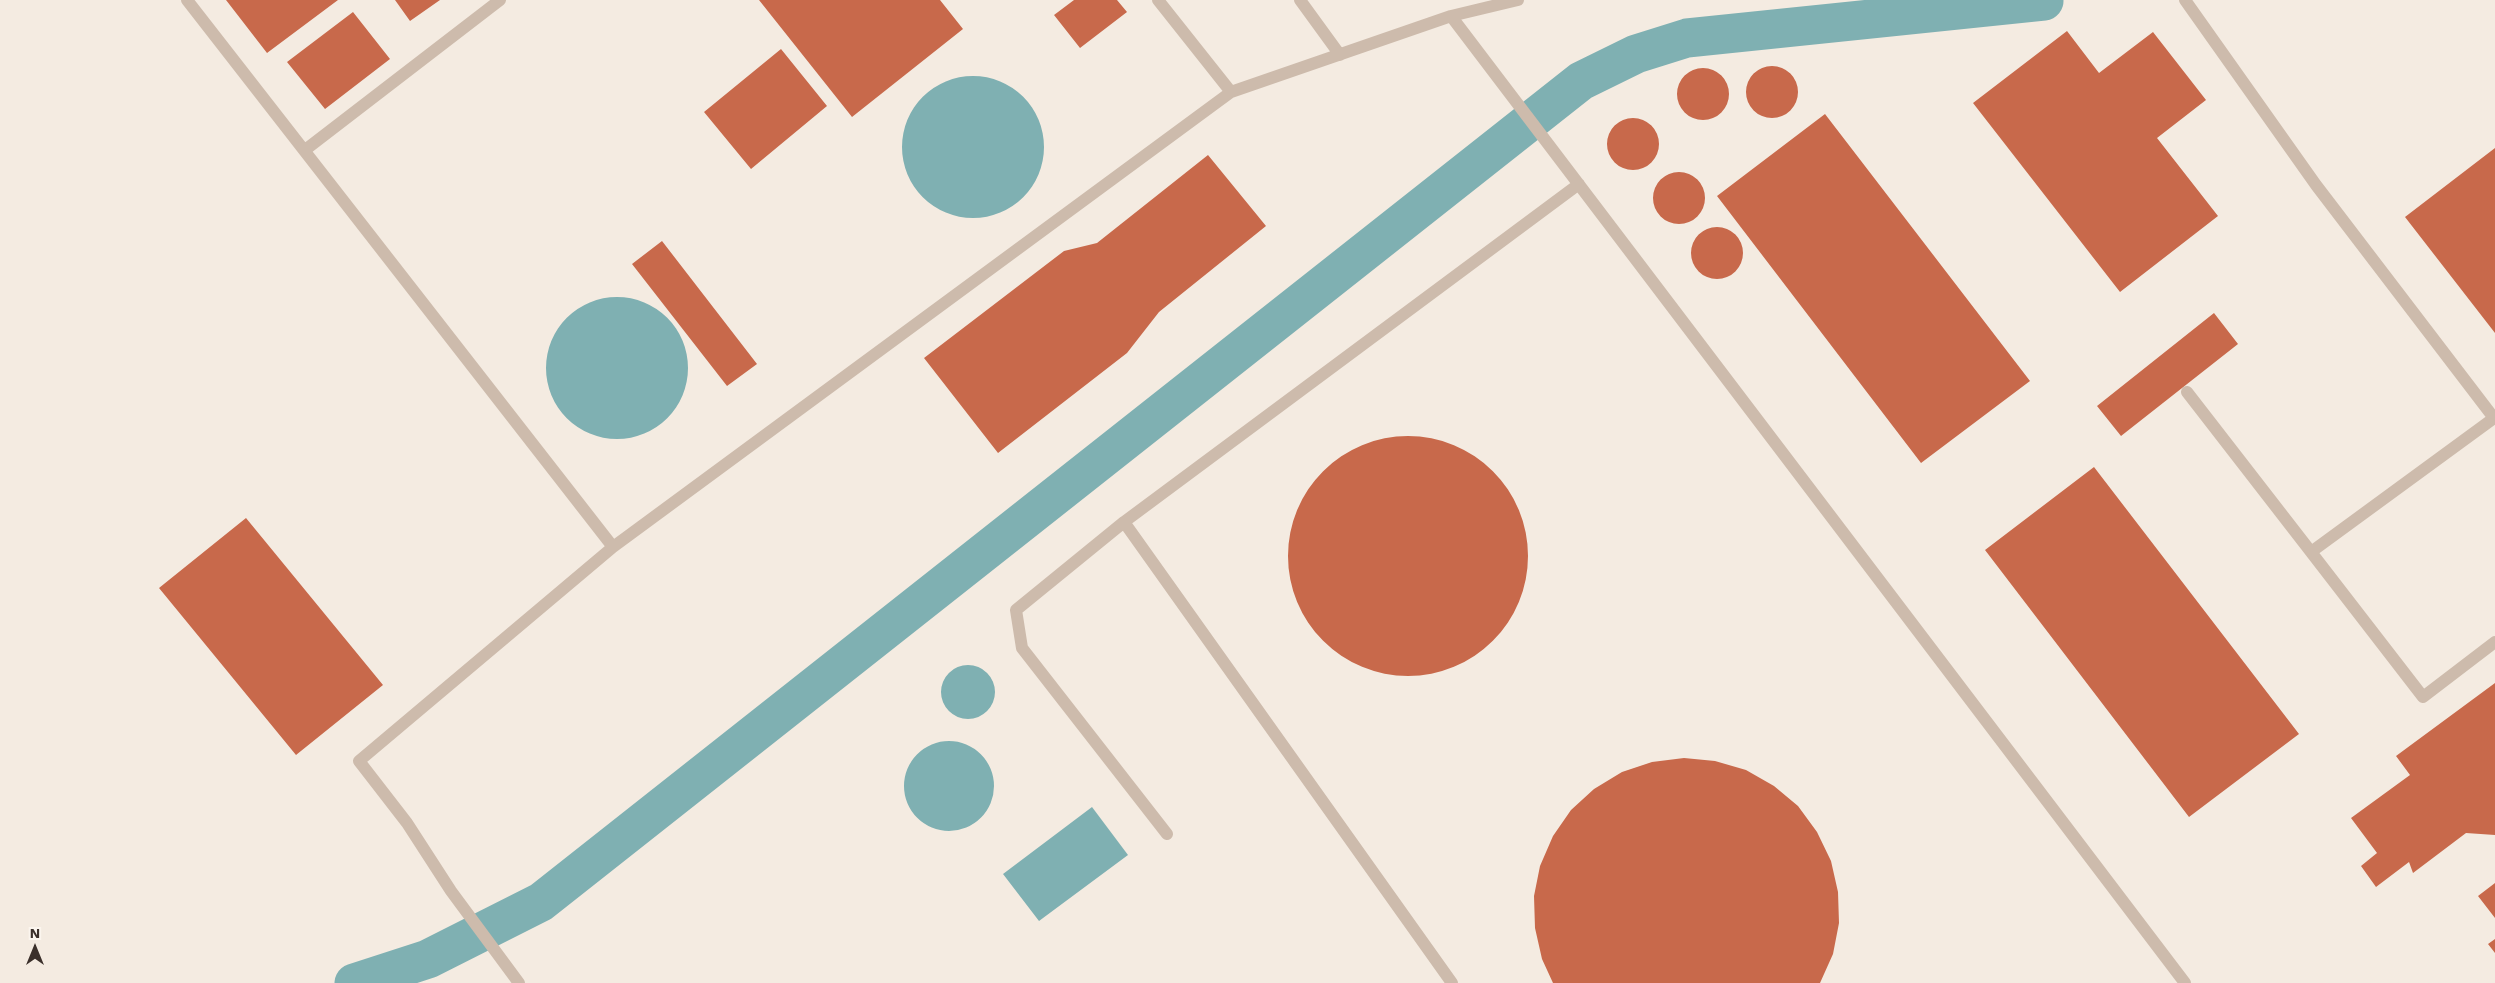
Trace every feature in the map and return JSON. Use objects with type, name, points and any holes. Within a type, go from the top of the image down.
[{"type":"lane","points":[[187,0],[613,547]]},
{"type":"lane","points":[[305,150],[500,0]]},
{"type":"lane","points":[[1158,0],[1231,92]]},
{"type":"lane","points":[[1300,0],[1340,55]]},
{"type":"lane","points":[[515,978],[451,891],[407,823],[359,761],[613,547],[1231,92],[1451,16],[1518,0]]},
{"type":"lane","points":[[2185,0],[2316,185],[2494,419],[2310,552]]},
{"type":"lane","points":[[1451,16],[2185,983]]},
{"type":"lane","points":[[1167,834],[1022,648],[1016,610],[1124,522],[1579,184]]},
{"type":"lane","points":[[2187,392],[2423,697],[2495,642]]},
{"type":"lane","points":[[1124,522],[1452,983]]},
{"type":"water","points":[[973,76],[1000,82],[1012,88],[1023,97],[1032,108],[1038,120],[1044,147],[1038,174],[1032,186],[1023,197],[1012,206],[1000,212],[973,218],[946,212],[934,206],[923,197],[914,186],[908,174],[902,147],[908,120],[914,108],[923,97],[934,88],[946,82]]},
{"type":"water","points":[[617,297],[644,303],[656,309],[667,318],[676,329],[682,341],[688,368],[682,395],[676,407],[667,418],[656,427],[644,433],[617,439],[590,433],[578,427],[567,418],[558,407],[552,395],[546,368],[552,341],[558,329],[567,318],[578,309],[590,303]]},
{"type":"water","points":[[968,665],[978,667],[987,673],[993,682],[995,692],[993,702],[987,711],[978,717],[968,719],[958,717],[949,711],[943,702],[941,692],[943,682],[949,673],[958,667]]},
{"type":"water","points":[[949,741],[966,744],[981,754],[991,769],[994,786],[991,803],[981,818],[966,828],[949,831],[932,828],[917,818],[907,803],[904,786],[907,769],[917,754],[932,744]]},
{"type":"water","points":[[1092,807],[1128,855],[1039,921],[1003,874]]},
{"type":"building","points":[[226,0],[338,0],[267,53]]},
{"type":"building","points":[[395,0],[440,0],[410,21]]},
{"type":"building","points":[[759,0],[940,0],[963,29],[852,117]]},
{"type":"building","points":[[1074,0],[1117,0],[1127,12],[1080,48],[1054,15]]},
{"type":"building","points":[[353,12],[390,59],[325,109],[287,62]]},
{"type":"building","points":[[2067,31],[2099,73],[2153,32],[2206,100],[2157,138],[2218,216],[2120,292],[1973,103]]},
{"type":"building","points":[[781,49],[827,106],[751,169],[704,112]]},
{"type":"building","points":[[1772,66],[1782,68],[1790,74],[1796,82],[1798,92],[1796,102],[1790,110],[1782,116],[1772,118],[1762,116],[1754,110],[1748,102],[1746,92],[1748,82],[1754,74],[1762,68]]},
{"type":"building","points":[[1703,68],[1713,70],[1721,76],[1727,84],[1729,94],[1727,104],[1721,112],[1713,118],[1703,120],[1693,118],[1685,112],[1679,104],[1677,94],[1679,84],[1685,76],[1693,70]]},
{"type":"building","points":[[1825,114],[2030,381],[1921,463],[1717,196]]},
{"type":"building","points":[[1633,118],[1643,120],[1651,126],[1657,134],[1659,144],[1657,154],[1651,162],[1643,168],[1633,170],[1623,168],[1615,162],[1609,154],[1607,144],[1609,134],[1615,126],[1623,120]]},
{"type":"building","points":[[2495,148],[2495,333],[2405,217]]},
{"type":"building","points":[[1208,155],[1266,226],[1159,312],[1127,353],[998,453],[924,358],[1064,251],[1097,243]]},
{"type":"building","points":[[1679,172],[1689,174],[1697,180],[1703,188],[1705,198],[1703,208],[1697,216],[1689,222],[1679,224],[1669,222],[1661,216],[1655,208],[1653,198],[1655,188],[1661,180],[1669,174]]},
{"type":"building","points":[[1717,227],[1727,229],[1735,235],[1741,243],[1743,253],[1741,263],[1735,271],[1727,277],[1717,279],[1707,277],[1699,271],[1693,263],[1691,253],[1693,243],[1699,235],[1707,229]]},
{"type":"building","points":[[662,241],[757,364],[727,386],[632,264]]},
{"type":"building","points":[[2214,313],[2238,344],[2121,436],[2097,406]]},
{"type":"building","points":[[1408,436],[1431,438],[1454,445],[1475,456],[1493,471],[1508,489],[1519,510],[1526,533],[1528,556],[1526,579],[1519,602],[1508,623],[1493,641],[1475,656],[1454,667],[1431,674],[1408,676],[1385,674],[1362,667],[1341,656],[1323,641],[1308,623],[1297,602],[1290,579],[1288,556],[1290,533],[1297,510],[1308,489],[1323,471],[1341,456],[1362,445],[1385,438]]},
{"type":"building","points":[[2094,467],[2299,734],[2189,817],[1985,550]]},
{"type":"building","points":[[246,518],[383,685],[296,755],[159,588]]},
{"type":"building","points":[[2495,683],[2495,835],[2466,833],[2413,873],[2409,862],[2376,887],[2361,866],[2377,853],[2351,818],[2410,775],[2396,756]]},
{"type":"building","points":[[1684,758],[1715,761],[1746,770],[1774,786],[1798,806],[1817,832],[1831,861],[1838,892],[1839,923],[1833,954],[1820,983],[1553,983],[1542,959],[1535,928],[1534,896],[1540,866],[1553,836],[1571,810],[1594,789],[1622,772],[1652,762]]},
{"type":"building","points":[[2495,883],[2495,918],[2478,896]]},
{"type":"building","points":[[2495,939],[2495,953],[2488,944]]},
{"type":"waterway","points":[[354,983],[428,959],[541,902],[1581,81],[1636,54],[1687,38],[2044,1]]}]
